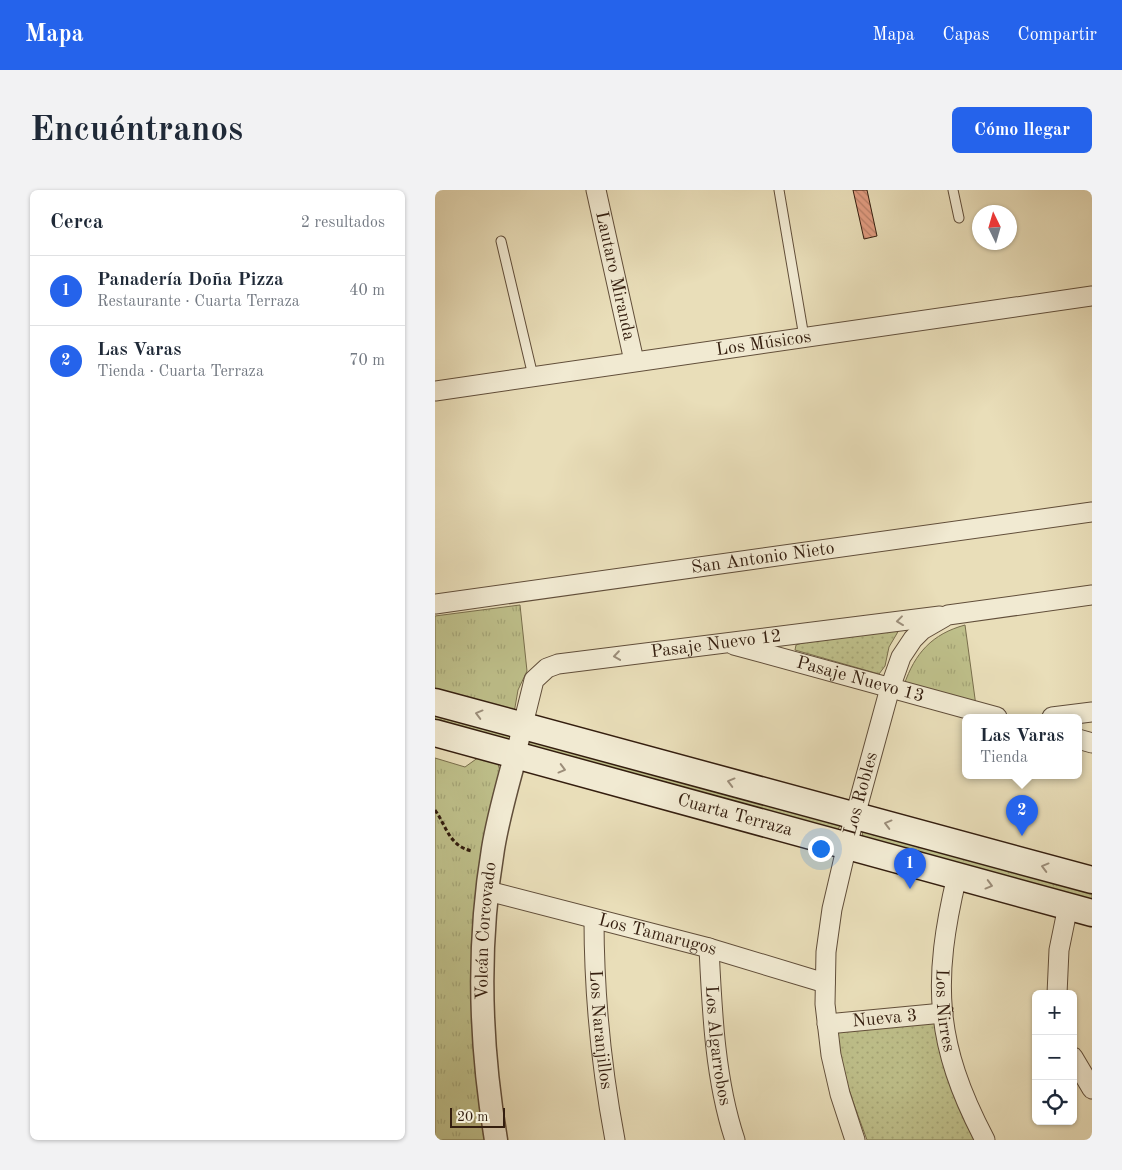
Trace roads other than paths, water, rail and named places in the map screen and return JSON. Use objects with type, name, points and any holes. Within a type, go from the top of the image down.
[{"type":"main road","name":"Cuarta Terraza","points":[[435,702],[1092,880]]},
{"type":"main road","name":"Cuarta Terraza","points":[[435,733],[515,757],[847,845],[1080,910]]},
{"type":"street","name":"Lautaro Miranda","points":[[596,190],[634,361]]},
{"type":"street","name":"Los Músicos","points":[[435,391],[1092,296]]},
{"type":"street","name":"San Antonio Nieto","points":[[435,604],[1092,512]]},
{"type":"street","name":"Los Robles","points":[[855,1140],[835,1075],[827,1024],[826,952],[832,910],[847,845],[889,688],[901,657],[913,639],[933,622],[948,615],[1092,595]]},
{"type":"street","name":"Pasaje Nuevo 12","points":[[523,726],[534,680],[547,668],[558,664],[948,615]]},
{"type":"street","name":"Pasaje Nuevo 13","points":[[723,642],[986,714]]},
{"type":"street","points":[[1076,714],[1092,712]]},
{"type":"street","name":"Volcán Corcovado","points":[[496,1140],[486,1068],[483,1022],[488,891],[493,850],[523,726]]},
{"type":"street","name":"Los Ñirres","points":[[957,876],[943,945],[941,975],[945,1038],[955,1074],[985,1140]]},
{"type":"street","name":"Los Tamarugos","points":[[488,891],[709,948],[825,984]]},
{"type":"street","points":[[1057,990],[1059,950],[1080,910]]},
{"type":"street","name":"Los Naranjillos","points":[[595,919],[594,977],[598,1037],[615,1140]]},
{"type":"street","name":"Los Algarrobos","points":[[709,948],[718,1053],[729,1123],[735,1140]]},
{"type":"street","name":"Nueva 3","points":[[827,1024],[943,1013]]},
{"type":"street","points":[[1077,1064],[1092,1089]]},
{"type":"lane","points":[[779,190],[804,337]]},
{"type":"lane","points":[[953,190],[959,218]]},
{"type":"lane","points":[[501,241],[533,376]]},
{"type":"place","name":"Las Varas","points":[[1022,836]]},
{"type":"place","name":"Panadería Doña Pizza","points":[[910,889]]}]
